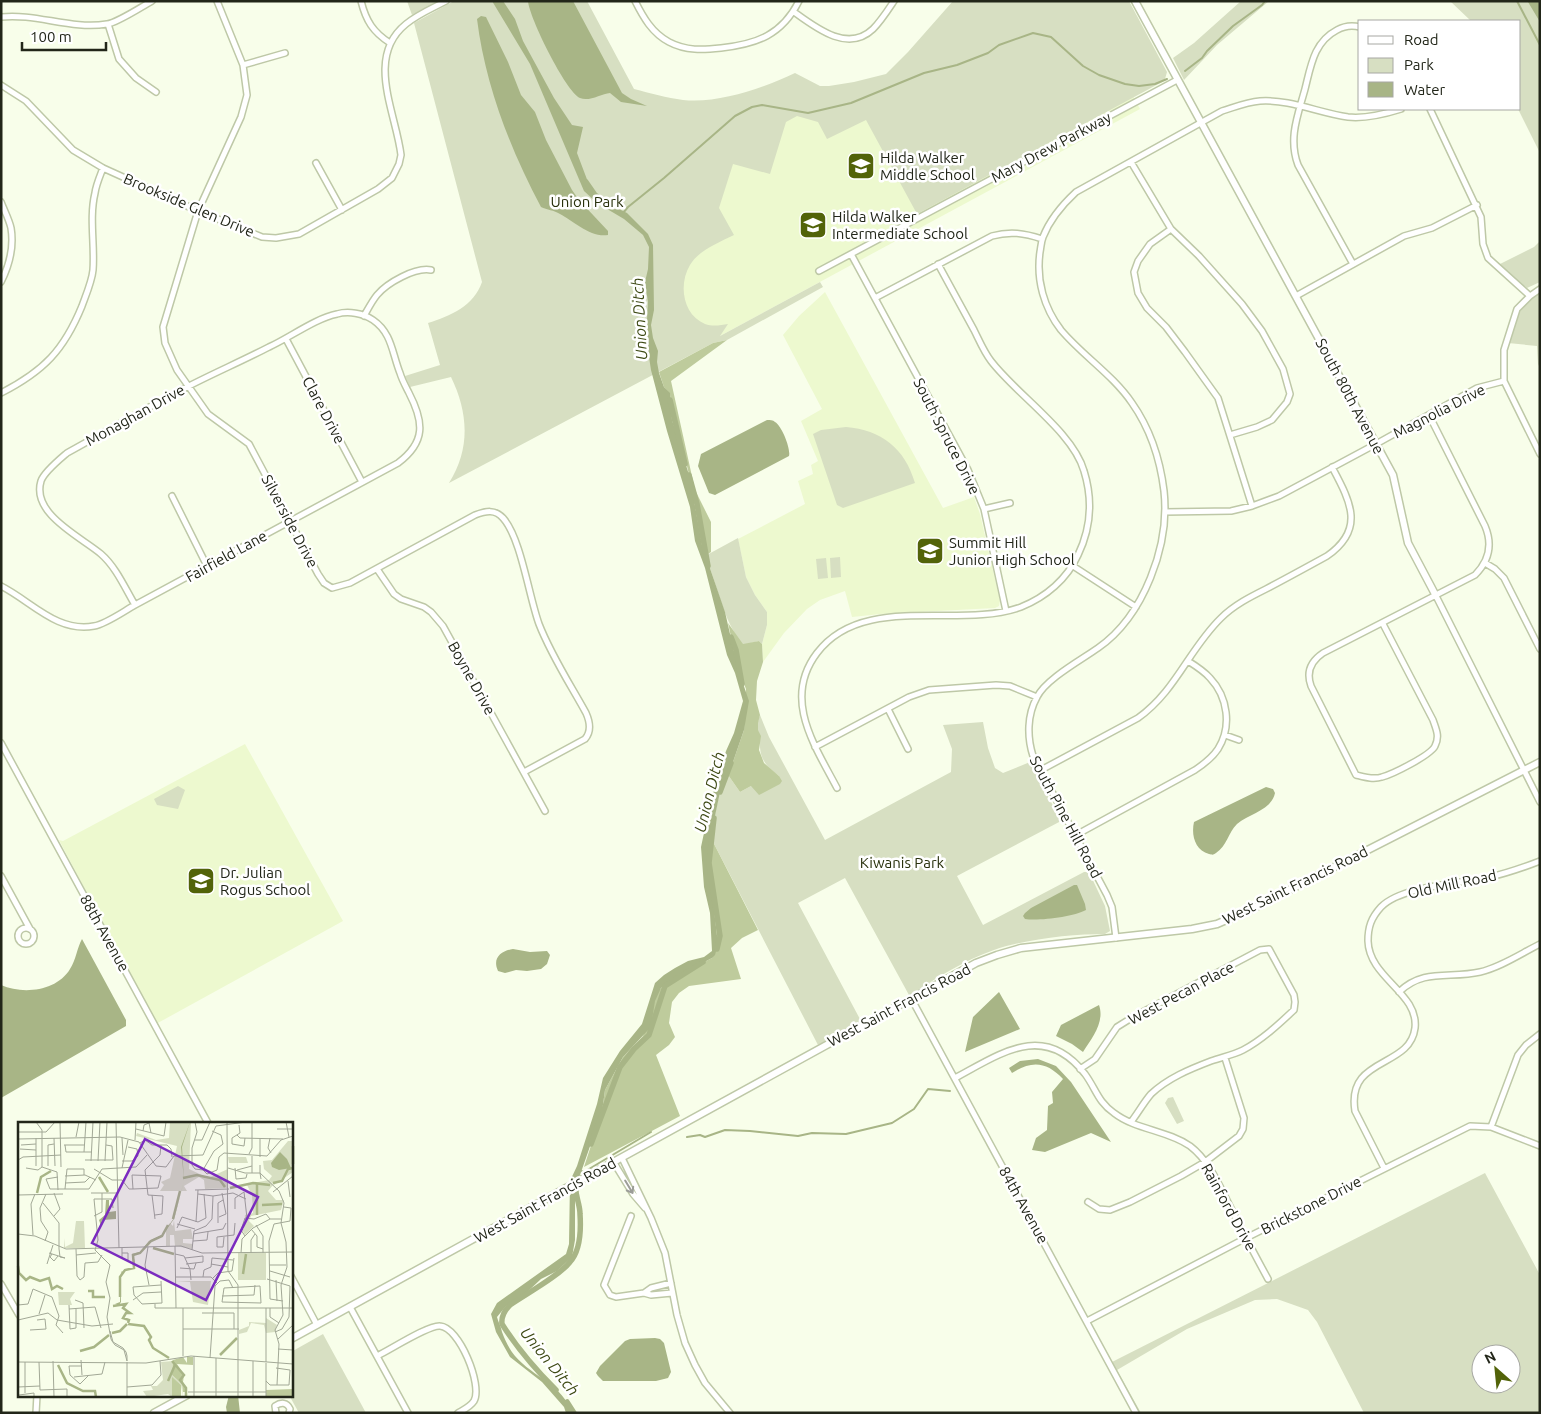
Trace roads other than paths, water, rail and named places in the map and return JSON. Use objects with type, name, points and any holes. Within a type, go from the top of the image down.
[{"type":"street","points":[[1,17],[14,16],[66,24],[108,24],[152,1]]},
{"type":"street","name":"Silverside Drive","points":[[217,1],[243,65],[246,95],[241,117],[198,211],[164,327],[165,343],[177,370],[208,414],[249,444],[318,574],[324,583],[332,588],[341,587],[377,569],[483,512],[496,512],[506,522],[518,550],[542,630],[590,724],[588,735],[585,739],[524,772]]},
{"type":"street","points":[[361,1],[370,25],[380,37],[390,43]]},
{"type":"street","name":"Brookside Glen Drive","points":[[1,85],[26,101],[73,150],[103,168],[198,211],[262,237],[276,238],[299,234],[386,184],[392,178],[399,164],[400,146],[384,74],[386,53],[390,43],[405,25],[446,1]]},
{"type":"street","points":[[635,1],[648,24],[656,33],[682,48],[694,50],[752,44],[774,33],[794,12],[800,1]]},
{"type":"street","points":[[794,12],[814,27],[832,36],[851,39],[863,36],[872,29],[894,1]]},
{"type":"street","name":"South 80th Avenue","points":[[1135,1],[1393,476],[1408,543],[1540,802]]},
{"type":"street","points":[[108,24],[119,59],[136,78],[156,92]]},
{"type":"street","points":[[1353,264],[1296,158],[1294,132],[1313,56],[1320,43],[1328,35],[1342,27],[1358,27]]},
{"type":"street","points":[[243,65],[285,53]]},
{"type":"street","name":"Mary Drew Parkway","points":[[819,271],[1178,80]]},
{"type":"street","name":"South Pine Hill Road","points":[[1116,938],[1112,907],[1108,897],[1041,770],[1030,746],[1028,729],[1037,697],[1047,685],[1101,646],[1118,630],[1136,606],[1149,582],[1159,555],[1165,512],[1161,468],[1150,431],[1132,402],[1061,329],[1047,306],[1039,279],[1042,238],[1061,206],[1076,192],[1240,104],[1260,101],[1277,102],[1350,117],[1386,114],[1399,110]]},
{"type":"street","points":[[1430,110],[1477,205],[1481,217],[1483,244],[1488,258],[1530,296]]},
{"type":"street","points":[[1131,162],[1171,229],[1227,287],[1253,318],[1278,358],[1290,394],[1287,402],[1272,420],[1257,427],[1230,435]]},
{"type":"street","points":[[316,163],[342,210]]},
{"type":"street","points":[[1,393],[53,357],[72,330],[93,272],[92,216],[94,194],[103,168]]},
{"type":"street","points":[[1,202],[11,228],[11,246],[7,270],[1,282]]},
{"type":"street","points":[[1296,296],[1404,236],[1432,228],[1477,205]]},
{"type":"street","points":[[1171,229],[1150,244],[1138,261],[1134,272],[1138,293],[1148,308],[1166,327],[1190,358],[1218,398],[1252,506]]},
{"type":"street","points":[[875,298],[987,238],[1000,234],[1021,233],[1042,238]]},
{"type":"street","name":"South Spruce Drive","points":[[851,254],[968,470],[984,509],[1006,611]]},
{"type":"street","points":[[837,788],[808,733],[803,716],[802,687],[813,658],[833,636],[860,623],[884,618],[994,613],[1022,606],[1052,589],[1073,566],[1082,548],[1088,525],[1090,509],[1089,488],[1084,468],[1075,450],[1066,438],[1007,380],[990,359],[938,264]]},
{"type":"street","points":[[364,316],[384,288],[416,270],[431,270]]},
{"type":"street","points":[[1540,289],[1517,309],[1504,350],[1504,381],[1540,454]]},
{"type":"street","name":"Monaghan Drive","points":[[135,605],[112,566],[102,555],[46,511],[41,499],[41,481],[52,467],[67,453],[188,386],[334,314],[347,312],[364,316],[372,319],[384,330]]},
{"type":"street","name":"Fairfield Lane","points":[[1,586],[56,621],[74,627],[95,626],[407,456],[414,448],[420,432],[420,423],[418,413],[384,330]]},
{"type":"street","name":"Clare Drive","points":[[286,339],[362,482]]},
{"type":"street","name":"Magnolia Drive","points":[[1165,512],[1231,511],[1252,506],[1278,496],[1477,388],[1504,381]]},
{"type":"street","points":[[1383,624],[1433,720],[1438,736],[1435,747],[1428,754],[1382,778],[1370,779],[1356,775],[1310,686],[1309,671],[1312,662],[1319,656],[1475,575],[1485,563],[1490,543],[1488,531],[1429,415]]},
{"type":"street","points":[[1041,770],[1148,711],[1167,692],[1209,630],[1234,607],[1327,556],[1338,548],[1347,536],[1352,524],[1352,512],[1348,497],[1332,467]]},
{"type":"street","points":[[172,496],[207,566]]},
{"type":"street","points":[[984,509],[1010,503]]},
{"type":"street","points":[[1485,563],[1496,569],[1504,578],[1540,649]]},
{"type":"street","points":[[1073,566],[1136,606]]},
{"type":"street","name":"Boyne Drive","points":[[377,569],[394,594],[401,599],[424,607],[438,618],[545,811]]},
{"type":"street","points":[[1076,835],[1195,770],[1207,762],[1218,750],[1225,735],[1225,704],[1220,691],[1210,678],[1188,661]]},
{"type":"street","points":[[815,747],[919,692],[940,689],[1010,686],[1037,697]]},
{"type":"street","points":[[888,708],[908,749]]},
{"type":"street","points":[[1225,735],[1239,740]]},
{"type":"street","name":"88th Avenue","points":[[1,744],[207,1122]]},
{"type":"street","name":"West Saint Francis Road","points":[[292,1338],[976,963],[1021,948],[1192,929],[1234,918],[1540,762]]},
{"type":"street","name":"Old Mill Road","points":[[1384,1168],[1355,1111],[1355,1089],[1373,1067],[1394,1057],[1410,1041],[1415,1028],[1413,1014],[1399,992],[1378,970],[1371,958],[1368,945],[1368,928],[1374,915],[1384,904],[1395,897],[1411,892],[1504,874],[1540,861]]},
{"type":"street","points":[[1,876],[30,929]]},
{"type":"street","points":[[1399,992],[1423,977],[1479,972],[1493,968],[1540,944]]},
{"type":"street","name":"West Pecan Place","points":[[1080,1069],[1095,1059],[1117,1027],[1260,950],[1269,949],[1294,995],[1294,1010],[1261,1038],[1245,1049],[1226,1058]]},
{"type":"street","name":"84th Avenue","points":[[911,998],[1136,1413]]},
{"type":"street","points":[[1491,1127],[1518,1055],[1526,1045],[1540,1034]]},
{"type":"street","name":"Rainford Drive","points":[[955,1078],[1006,1051],[1027,1046],[1047,1048],[1066,1055],[1085,1074],[1104,1106],[1120,1118],[1188,1145],[1205,1162],[1268,1279]]},
{"type":"street","points":[[1088,1202],[1099,1209],[1110,1210],[1138,1198],[1205,1162],[1239,1136],[1244,1118],[1226,1058],[1216,1059],[1169,1080],[1151,1095],[1131,1122]]},
{"type":"street","name":"Brickstone Drive","points":[[1087,1321],[1246,1238],[1470,1126],[1491,1127],[1540,1146]]},
{"type":"street","points":[[622,1158],[665,1253],[684,1343],[705,1383],[730,1413]]},
{"type":"street","points":[[614,1162],[633,1194],[647,1210]]},
{"type":"street","points":[[630,1216],[604,1285],[610,1295],[616,1297],[644,1293],[651,1295],[672,1293]]},
{"type":"street","points":[[292,1278],[317,1325]]},
{"type":"street","points":[[644,1293],[651,1288],[671,1283]]},
{"type":"street","points":[[1,1284],[4,1295],[18,1314]]},
{"type":"street","points":[[350,1307],[408,1413]]},
{"type":"street","points":[[377,1356],[430,1328],[440,1326],[449,1330],[456,1338],[474,1372],[476,1387],[474,1401],[458,1413]]},
{"type":"street","points":[[36,1413],[37,1396]]},
{"type":"street","points":[[154,1413],[185,1396]]},
{"type":"street","points":[[276,1413],[275,1406],[284,1403],[290,1409],[289,1413]]},
{"type":"water","points":[[492,1],[503,1],[515,19],[523,41],[554,98],[572,125],[583,127],[577,153],[591,190],[601,200],[627,213],[648,234],[653,245],[654,310],[651,325],[658,351],[659,373],[664,387],[670,393],[672,420],[690,478],[702,545],[725,612],[738,669],[749,701],[744,730],[733,762],[723,778],[709,844],[709,867],[718,944],[715,955],[674,978],[661,988],[655,1001],[649,1029],[623,1057],[605,1090],[602,1112],[580,1175],[575,1196],[575,1240],[572,1257],[557,1271],[541,1279],[524,1295],[506,1306],[497,1317],[504,1338],[513,1353],[522,1363],[562,1395],[572,1413],[566,1413],[564,1407],[542,1382],[510,1357],[496,1332],[491,1314],[497,1303],[566,1254],[569,1244],[570,1181],[577,1166],[597,1104],[603,1078],[620,1051],[642,1024],[655,983],[675,968],[688,961],[704,957],[712,951],[710,913],[704,887],[701,847],[711,800],[743,701],[735,673],[727,655],[705,568],[695,541],[690,507],[651,370],[646,338],[648,302],[645,282],[648,269],[649,247],[643,235],[624,219],[597,203],[584,191],[530,64]]},
{"type":"water","points":[[528,1],[573,1],[622,93],[647,106],[621,102],[610,93],[584,99],[574,93],[549,53],[530,10]]},
{"type":"water","points":[[1540,1],[1540,22],[1528,2]]},
{"type":"water","points":[[481,16],[486,17],[508,62],[521,95],[535,112],[546,140],[572,190],[608,231],[608,235],[589,232],[558,213],[541,207],[519,162],[500,116],[481,43],[477,19]]},
{"type":"water","points":[[767,420],[778,424],[787,443],[789,456],[715,495],[709,493],[698,466],[701,454]]},
{"type":"water","points":[[1266,787],[1273,789],[1275,793],[1273,799],[1265,808],[1237,824],[1220,850],[1213,855],[1204,852],[1197,846],[1193,832],[1194,822]]},
{"type":"water","points":[[1077,885],[1086,910],[1073,915],[1047,919],[1025,919],[1023,916],[1031,908]]},
{"type":"water","points":[[82,939],[126,1020],[126,1026],[1,1098],[1,985],[19,990],[29,990],[39,989],[57,982],[70,969]]},
{"type":"water","points":[[513,949],[530,952],[547,951],[550,955],[547,964],[541,969],[516,970],[505,973],[498,971],[496,962],[501,953]]},
{"type":"water","points":[[999,992],[1020,1029],[965,1052],[973,1017]]},
{"type":"water","points":[[1099,1005],[1099,1024],[1083,1052],[1056,1036],[1061,1025]]},
{"type":"water","points":[[1038,1059],[1056,1066],[1071,1082],[1111,1142],[1091,1133],[1045,1152],[1032,1150],[1036,1138],[1047,1130],[1048,1106],[1053,1103],[1052,1092],[1063,1079],[1045,1066],[1026,1066],[1012,1073],[1009,1068],[1020,1061]]},
{"type":"water","points":[[660,1339],[664,1343],[671,1372],[668,1378],[656,1381],[603,1381],[596,1373],[600,1366],[625,1341]]},
{"type":"water","points":[[229,1396],[238,1396],[240,1413],[227,1413],[226,1407]]},
{"type":"waterway","points":[[1185,71],[1202,58],[1233,26],[1265,1]]},
{"type":"waterway","points":[[1517,1],[1540,45]]},
{"type":"waterway","points":[[623,213],[735,116],[752,107],[762,105],[808,113],[851,103],[924,73],[957,65],[988,53],[999,45],[1033,33],[1051,37],[1083,66],[1099,75],[1125,84],[1139,86],[1155,84],[1167,79]]},
{"type":"waterway","points":[[586,182],[595,195],[609,205]]},
{"type":"waterway","name":"Union Ditch","points":[[670,400],[685,464]]},
{"type":"waterway","name":"Union Ditch","points":[[689,475],[697,504],[708,566]]},
{"type":"waterway","name":"Union Ditch","points":[[731,637],[736,650],[742,684]]},
{"type":"waterway","name":"Union Ditch","points":[[720,792],[731,763]]},
{"type":"waterway","name":"Union Ditch","points":[[714,818],[709,863],[720,936],[717,949]]},
{"type":"waterway","name":"Union Ditch","points":[[591,1144],[620,1067],[634,1049],[649,1035],[665,986],[703,962]]},
{"type":"waterway","points":[[687,1137],[700,1135],[705,1137],[725,1130],[798,1136],[812,1133],[846,1134],[892,1123],[914,1109],[928,1089],[950,1091]]},
{"type":"waterway","points":[[581,1171],[584,1172],[651,1132]]},
{"type":"waterway","name":"Union Ditch","points":[[556,1390],[520,1350],[502,1324],[502,1318],[510,1305],[542,1285],[565,1267],[574,1257],[580,1239],[580,1210],[576,1183]]},
{"type":"waterway","name":"Union Ditch","points":[[567,1402],[574,1413]]},
{"type":"place","name":"Hilda Walker Middle School","points":[[861,166]]},
{"type":"place","name":"Hilda Walker Intermediate School","points":[[813,225]]},
{"type":"place","name":"Summit Hill Junior High School","points":[[930,551]]},
{"type":"place","name":"Dr. Julian Rogus School","points":[[201,881]]},
{"type":"park label","name":"Union Park","points":[[587,201]]},
{"type":"park label","name":"Kiwanis Park","points":[[902,862]]}]
